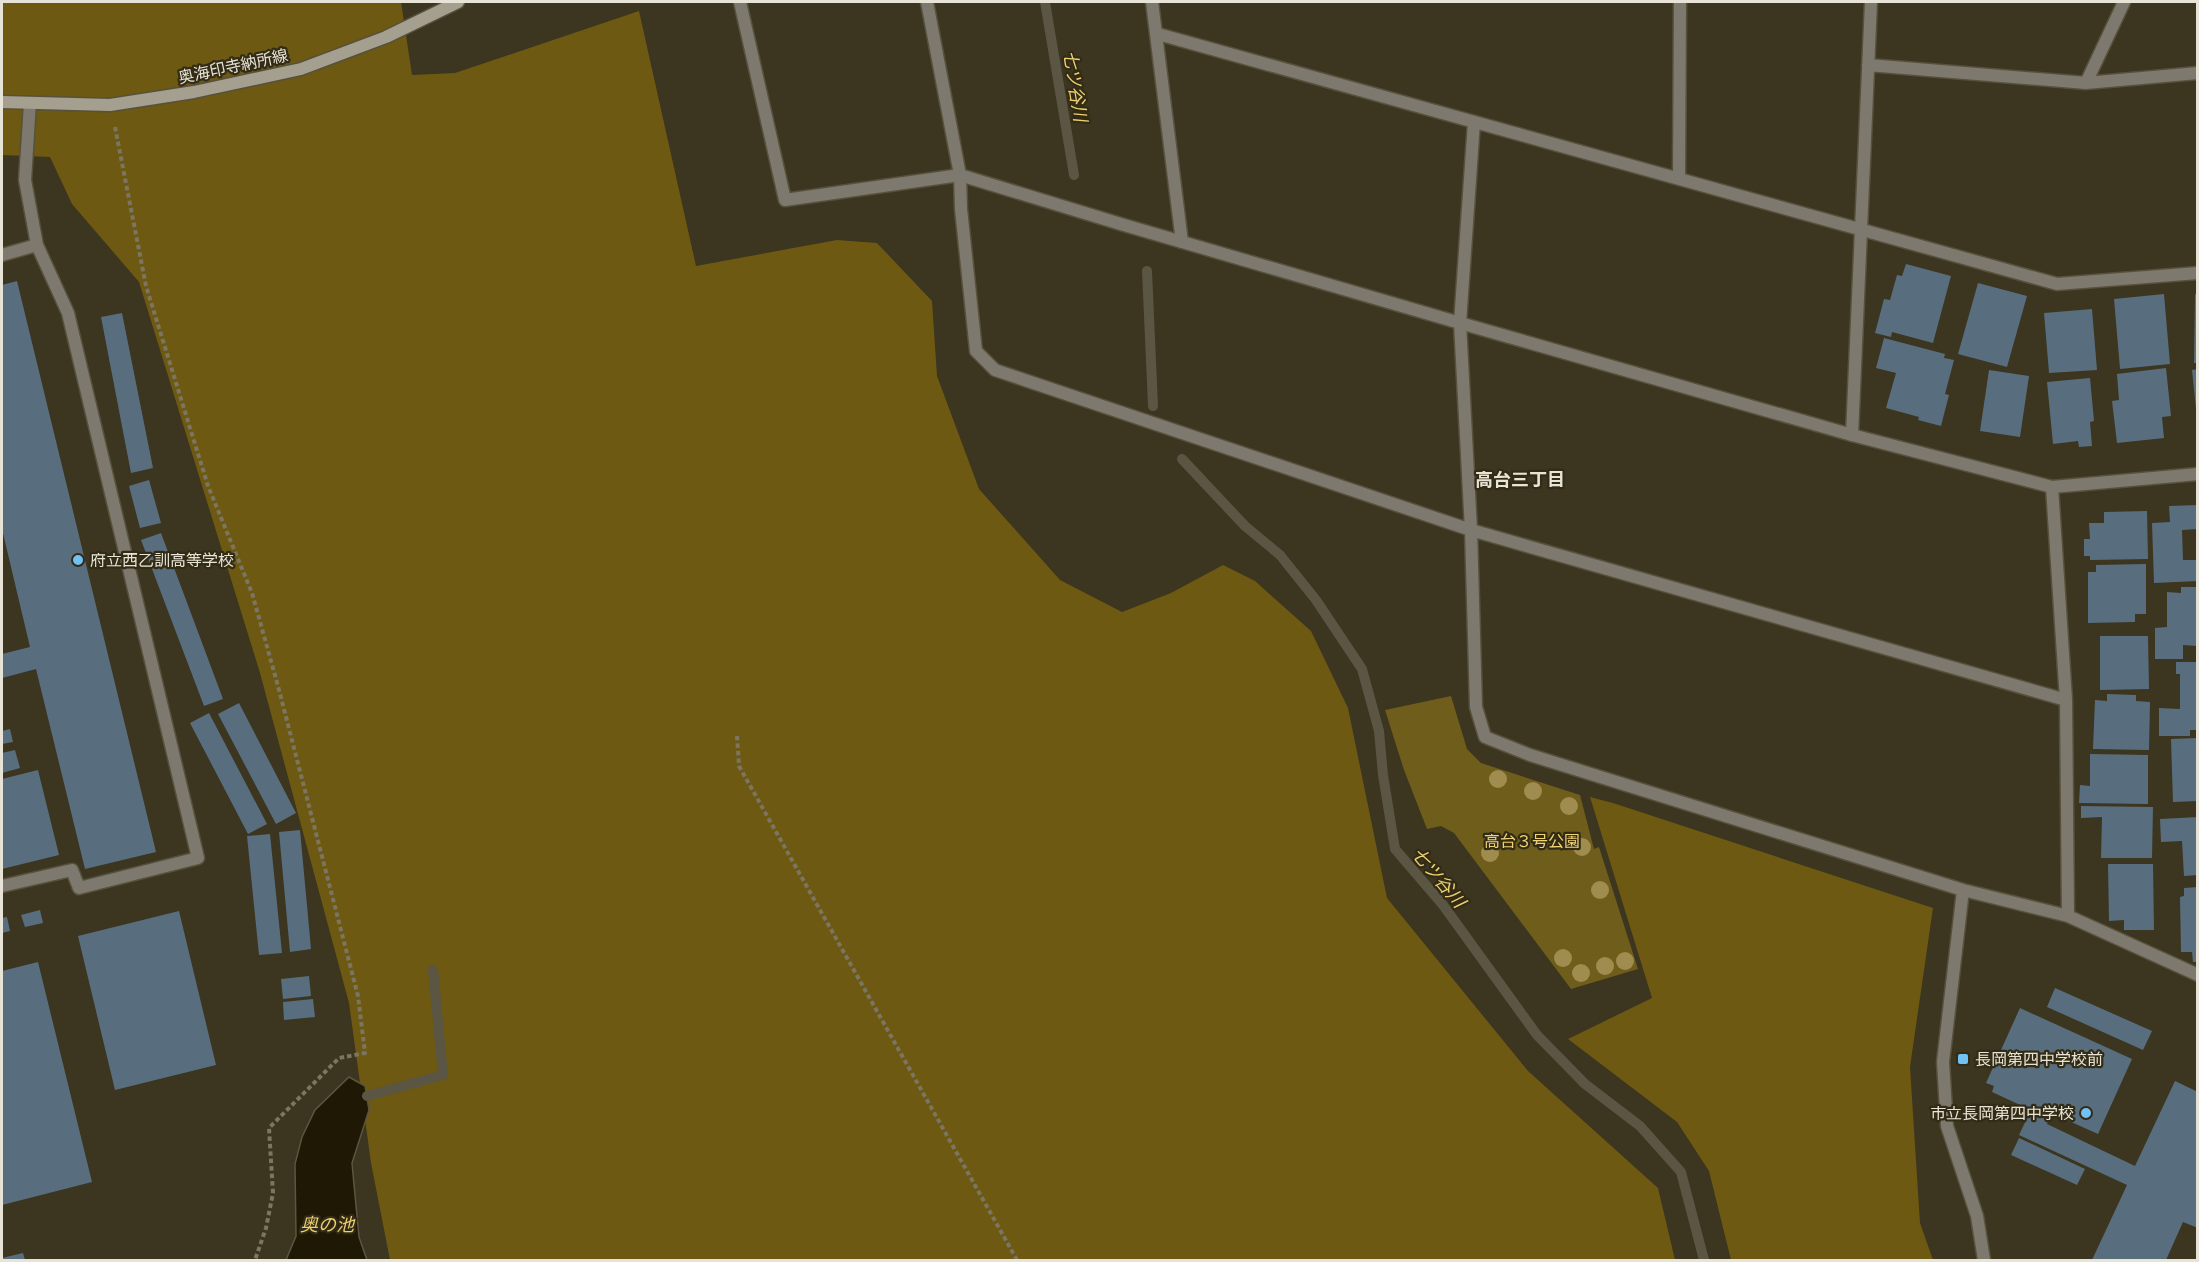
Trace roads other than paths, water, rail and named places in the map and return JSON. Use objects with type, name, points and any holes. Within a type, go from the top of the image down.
[{"type":"main road","name":"奥海印寺納所線","points":[[2,102],[110,105],[194,92],[301,69],[386,37],[454,2]]},
{"type":"street","points":[[740,2],[784,200],[960,175],[1460,323],[1852,435],[2052,487],[2198,474]]},
{"type":"street","points":[[927,2],[960,175],[961,209],[976,351],[995,370],[1472,530],[2066,700]]},
{"type":"street","points":[[1152,2],[1158,34],[1182,242]]},
{"type":"street","points":[[1679,179],[1680,2]]},
{"type":"street","points":[[1852,435],[1871,2]]},
{"type":"street","points":[[2086,82],[2124,2]]},
{"type":"street","points":[[1158,34],[2057,284],[2198,273]]},
{"type":"street","points":[[1868,65],[2086,82],[2198,73]]},
{"type":"street","points":[[2,886],[72,870],[79,888],[198,858],[68,314],[38,245],[25,180],[30,103]]},
{"type":"street","points":[[1474,122],[1460,323],[1472,530],[1476,707],[1485,737],[1530,754],[1963,890],[2068,916],[2198,975]]},
{"type":"street","points":[[2,255],[38,245]]},
{"type":"street","points":[[2052,487],[2066,700],[2068,916]]},
{"type":"street","points":[[1963,890],[1943,1062],[1947,1126],[1977,1216],[1984,1260]]},
{"type":"water","name":"奥の池","points":[[349,1077],[365,1086],[369,1110],[352,1163],[359,1237],[367,1260],[286,1260],[296,1236],[295,1164],[302,1137],[315,1110]]},
{"type":"waterway","name":"七ツ谷川","points":[[1045,2],[1074,175]]},
{"type":"waterway","name":"七ツ谷川","points":[[1147,271],[1153,406]]},
{"type":"waterway","name":"七ツ谷川","points":[[1182,459],[1245,526],[1280,555],[1316,600],[1362,669],[1379,731],[1383,775],[1395,849],[1443,905],[1537,1035],[1585,1084],[1640,1126],[1681,1172],[1704,1260]]},
{"type":"waterway","points":[[367,1096],[443,1075],[433,970]]},
{"type":"place","name":"府立西乙訓高等学校","points":[[78,560]]},
{"type":"place","name":"長岡第四中学校前","points":[[1963,1059]]},
{"type":"place","name":"市立長岡第四中学校","points":[[2086,1113]]},
{"type":"district","name":"高台三丁目","points":[[1520,479]]},
{"type":"park label","name":"高台３号公園","points":[[1532,841]]}]
